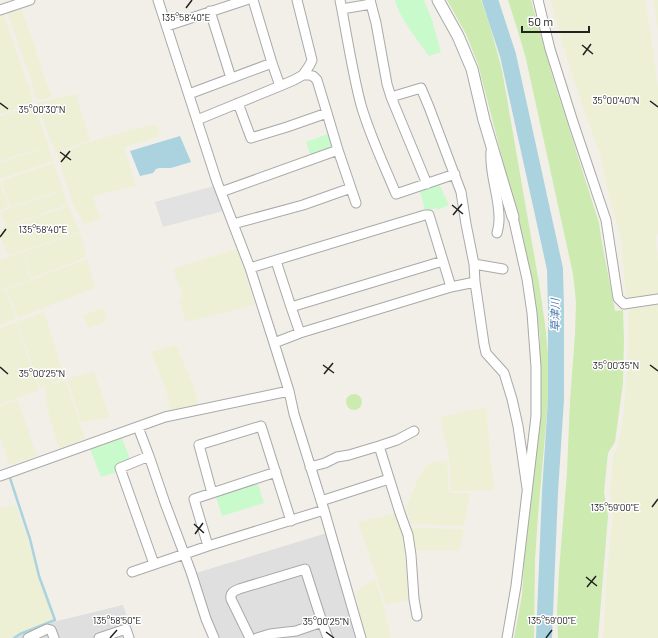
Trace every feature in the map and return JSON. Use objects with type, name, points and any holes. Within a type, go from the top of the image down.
[{"type":"street","points":[[0,10],[10,3],[30,0]]},
{"type":"street","points":[[158,0],[221,192],[250,268],[274,343],[289,391],[294,414],[324,510],[359,637]]},
{"type":"street","points":[[166,26],[246,0]]},
{"type":"street","points":[[253,0],[280,86]]},
{"type":"street","points":[[297,0],[312,60],[311,64],[303,75]]},
{"type":"street","points":[[438,0],[458,36],[472,70],[484,120],[513,217],[527,279],[532,313],[536,360],[536,416],[516,586],[508,638]]},
{"type":"street","points":[[538,0],[554,64],[572,122],[606,220],[618,298],[624,304],[658,299]]},
{"type":"street","points":[[427,184],[391,97],[387,84],[371,2],[341,4],[361,106],[396,194],[427,184],[455,174]]},
{"type":"street","points":[[210,11],[231,78]]},
{"type":"street","points":[[189,94],[272,63]]},
{"type":"street","points":[[197,120],[303,75],[309,74],[313,76],[317,80],[356,203]]},
{"type":"street","points":[[391,97],[421,88],[455,174],[463,199],[466,224],[474,264],[475,282],[486,353],[504,373],[512,399],[518,426],[527,488]]},
{"type":"street","points":[[238,103],[251,138],[287,127],[327,112]]},
{"type":"street","points":[[492,146],[491,166],[499,220],[497,233]]},
{"type":"street","points":[[221,192],[338,150]]},
{"type":"street","points":[[233,224],[303,205],[351,188]]},
{"type":"street","points":[[250,268],[425,215],[429,216],[451,287]]},
{"type":"street","points":[[276,261],[300,333]]},
{"type":"street","points":[[291,307],[443,261]]},
{"type":"street","points":[[474,264],[503,269]]},
{"type":"street","points":[[274,343],[300,333],[451,287],[475,282]]},
{"type":"street","points":[[1,472],[165,417],[289,391]]},
{"type":"street","points":[[212,493],[199,445],[261,426],[291,520]]},
{"type":"street","points":[[138,427],[214,638]]},
{"type":"street","points":[[310,467],[337,457],[397,440],[414,431]]},
{"type":"street","points":[[379,446],[408,535],[417,616]]},
{"type":"street","points":[[149,456],[120,468],[154,564]]},
{"type":"street","points":[[208,546],[194,499],[276,472]]},
{"type":"street","points":[[321,501],[389,479]]},
{"type":"street","points":[[132,572],[208,546],[324,510]]},
{"type":"street","points":[[250,638],[230,599],[231,593],[239,589],[305,569],[328,638]]},
{"type":"street","points":[[257,638],[270,634],[296,630],[322,622]]},
{"type":"street","points":[[28,638],[47,629],[51,630],[54,638]]},
{"type":"street","points":[[99,638],[126,629],[129,638]]},
{"type":"shaded area","points":[[214,186],[223,211],[163,227],[155,202]]},
{"type":"shaded area","points":[[327,533],[357,638],[218,638],[196,573]]},
{"type":"shaded area","points":[[123,605],[134,638],[15,638],[57,621]]},
{"type":"green space","points":[[395,0],[424,0],[432,20],[441,52],[429,56],[405,22]]},
{"type":"green space","points":[[447,0],[481,0],[490,26],[502,70],[545,324],[549,363],[548,401],[535,560],[534,638],[514,638],[522,595],[525,549],[538,440],[540,337],[523,239],[478,64],[466,34]]},
{"type":"green space","points":[[508,0],[531,0],[551,72],[599,223],[615,311],[623,310],[623,383],[615,442],[608,453],[604,492],[608,516],[598,638],[558,638],[557,611],[559,571],[567,472],[576,302],[573,274],[526,59]]},
{"type":"green space","points":[[551,0],[645,0],[658,89],[658,234],[655,235],[658,259],[658,294],[629,299],[626,295],[620,234],[608,193],[600,154],[584,111],[563,46]]},
{"type":"green space","points":[[653,0],[658,0],[658,32],[657,26]]},
{"type":"green space","points":[[21,8],[52,97],[39,100],[39,98],[36,99],[31,79],[7,12]]},
{"type":"green space","points":[[3,14],[26,80],[29,84],[33,104],[0,114],[0,15]]},
{"type":"green space","points":[[76,94],[90,140],[56,153],[36,103]]},
{"type":"green space","points":[[34,106],[49,145],[0,161],[0,116]]},
{"type":"green space","points":[[153,124],[154,127],[157,126],[160,136],[124,147],[136,186],[93,197],[101,219],[84,224],[73,204],[57,155],[92,141]]},
{"type":"green space","points":[[328,134],[333,146],[331,150],[311,157],[306,142]]},
{"type":"green space","points":[[48,146],[53,161],[0,179],[0,163]]},
{"type":"green space","points":[[54,164],[63,190],[11,207],[1,181]]},
{"type":"green space","points":[[0,183],[9,206],[0,210]]},
{"type":"green space","points":[[439,184],[449,205],[437,210],[436,208],[425,211],[420,191]]},
{"type":"green space","points":[[63,191],[67,205],[6,226],[0,212]]},
{"type":"green space","points":[[69,206],[80,232],[10,255],[7,253],[0,237],[0,229]]},
{"type":"green space","points":[[80,233],[84,244],[57,254],[84,245],[86,257],[32,278],[26,264],[35,261],[27,263],[23,252]]},
{"type":"green space","points":[[237,249],[255,305],[186,322],[179,300],[183,298],[173,269]]},
{"type":"green space","points":[[22,252],[26,263],[0,273],[0,260]]},
{"type":"green space","points":[[87,259],[95,288],[18,318],[6,289]]},
{"type":"green space","points":[[25,264],[31,279],[0,290],[0,273]]},
{"type":"green space","points":[[5,289],[16,318],[0,325],[0,291]]},
{"type":"green space","points":[[658,304],[658,638],[603,638],[607,573],[613,515],[610,496],[613,455],[617,450],[623,418],[627,376],[628,308]]},
{"type":"green space","points":[[103,308],[107,321],[88,328],[83,315]]},
{"type":"green space","points":[[44,312],[65,378],[40,388],[17,322]]},
{"type":"green space","points":[[16,322],[39,390],[0,404],[0,328]]},
{"type":"green space","points":[[176,345],[196,393],[198,406],[170,411],[167,393],[151,352]]},
{"type":"green space","points":[[94,371],[110,418],[81,422],[67,379]]},
{"type":"green space","points":[[65,380],[85,438],[59,449],[46,401],[45,387]]},
{"type":"green space","points":[[354,394],[360,396],[362,402],[360,408],[354,410],[348,408],[346,402],[348,396]]},
{"type":"green space","points":[[18,400],[37,456],[9,465],[0,437],[0,406]]},
{"type":"green space","points":[[486,407],[494,490],[451,491],[449,458],[440,417]]},
{"type":"green space","points":[[122,438],[130,459],[115,465],[117,472],[101,477],[90,449]]},
{"type":"green space","points":[[447,460],[449,493],[470,494],[464,526],[411,524],[406,508],[420,474],[430,463]]},
{"type":"green space","points":[[257,481],[264,503],[222,516],[215,494]]},
{"type":"green space","points":[[16,505],[33,555],[38,575],[54,618],[15,638],[0,638],[0,508]]},
{"type":"green space","points":[[396,513],[404,542],[409,600],[386,605],[358,522]]},
{"type":"green space","points":[[410,528],[464,529],[459,551],[415,550]]},
{"type":"green space","points":[[375,579],[384,606],[391,638],[367,638],[361,622],[356,591]]},
{"type":"water","points":[[180,136],[191,162],[171,168],[159,168],[153,173],[140,176],[130,151]]},
{"type":"waterway","name":"草津川","points":[[490,0],[508,55],[555,269],[556,399],[550,492],[544,638]]},
{"type":"waterway","points":[[9,475],[30,539],[39,576],[55,620],[20,634],[14,638]]}]
